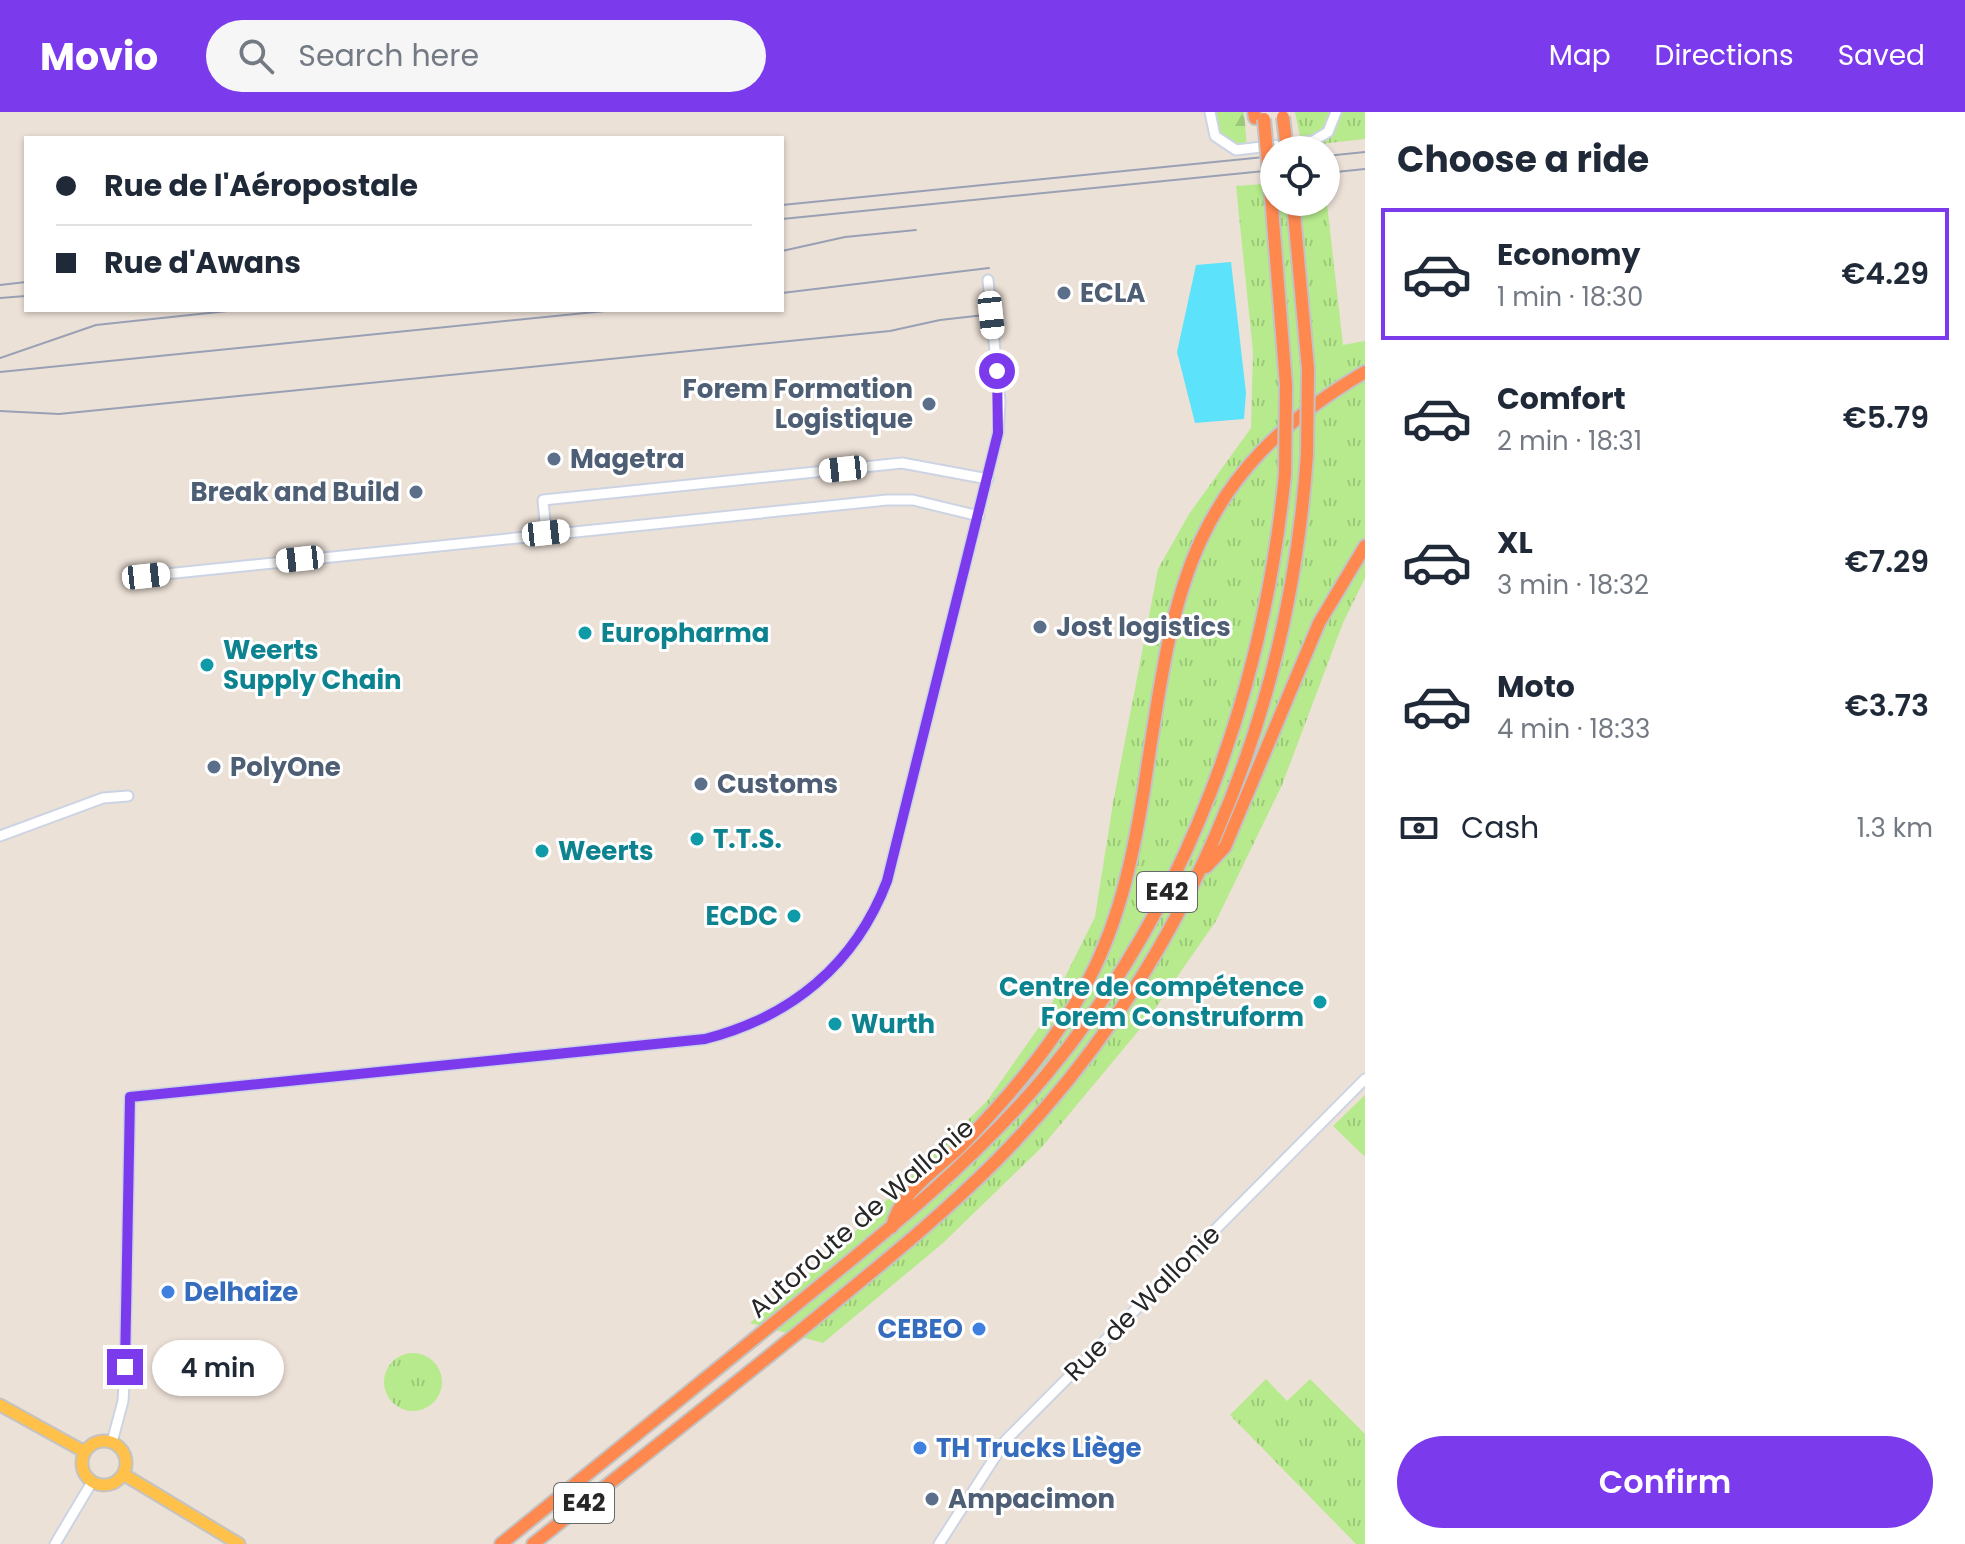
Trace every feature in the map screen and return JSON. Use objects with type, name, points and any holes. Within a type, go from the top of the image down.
[{"type":"highway","points":[[1283,114],[1285,136]]},
{"type":"highway","name":"Autoroute de Wallonie","points":[[501,1544],[892,1227],[982,1145],[1046,1074],[1104,996],[1158,910],[1217,778],[1248,687],[1272,579],[1285,474],[1286,385],[1272,208],[1259,115]]},
{"type":"highway","name":"Autoroute de Wallonie","points":[[533,1544],[877,1268],[997,1160],[1062,1087],[1122,1007],[1198,875],[1238,785],[1268,694],[1297,552],[1307,454],[1308,369],[1294,216]]},
{"type":"highway","points":[[892,1227],[896,1209],[965,1142],[1057,1034],[1099,956],[1130,866],[1172,614],[1209,521],[1230,488],[1270,441],[1301,412],[1365,372]]},
{"type":"highway","points":[[1198,875],[1225,847],[1319,623],[1365,546]]},
{"type":"main road","points":[[0,1405],[85,1452]]},
{"type":"main road","points":[[96,1442],[112,1442],[123,1452],[123,1474],[113,1483],[92,1482],[82,1469],[85,1452],[96,1442]]},
{"type":"main road","points":[[123,1474],[239,1544]]},
{"type":"street","points":[[1210,112],[1215,136],[1236,150],[1313,141],[1328,132],[1336,112]]},
{"type":"street","points":[[112,1442],[123,1401],[125,1367],[130,1097],[705,1039],[762,1021],[794,1003],[840,963],[861,935],[882,894],[988,479],[1001,418],[988,280]]},
{"type":"street","points":[[546,533],[543,500],[902,463],[988,479]]},
{"type":"street","points":[[146,576],[887,500],[913,500],[979,516]]},
{"type":"street","points":[[0,836],[103,798],[128,796]]},
{"type":"street","name":"Rue de Wallonie","points":[[939,1544],[1006,1440],[1365,1079]]},
{"type":"street","points":[[55,1544],[92,1482]]},
{"type":"green space","points":[[1212,112],[1244,112],[1247,147],[1223,136]]},
{"type":"green space","points":[[1295,112],[1333,112],[1325,129],[1311,136],[1300,136]]},
{"type":"green space","points":[[1339,112],[1365,112],[1365,139],[1340,142],[1340,136],[1330,136]]},
{"type":"green space","points":[[1260,184],[1260,216],[1328,216],[1343,345],[1365,341],[1365,578],[1343,623],[1282,785],[1216,921],[1145,1023],[1041,1148],[943,1243],[823,1343],[750,1323],[827,1259],[987,1101],[1042,1023],[1095,917],[1113,803],[1158,569],[1189,514],[1251,428],[1253,352],[1236,186]]},
{"type":"green space","points":[[1365,1095],[1365,1157],[1333,1126]]},
{"type":"green space","points":[[413,1353],[424,1355],[433,1362],[440,1371],[440,1393],[433,1402],[424,1409],[413,1411],[402,1409],[393,1402],[386,1393],[384,1382],[386,1371],[393,1362],[402,1355]]},
{"type":"green space","points":[[1266,1379],[1287,1401],[1310,1379],[1365,1434],[1365,1544],[1356,1544],[1230,1415]]},
{"type":"water","points":[[1231,262],[1246,393],[1244,419],[1195,423],[1177,352],[1196,265]]},
{"type":"railway","points":[[1340,155],[1365,152]]},
{"type":"railway","points":[[784,205],[1260,157]]},
{"type":"railway","points":[[1340,172],[1365,169]]},
{"type":"railway","points":[[784,219],[1260,171]]},
{"type":"railway","points":[[784,251],[845,237],[916,230]]},
{"type":"railway","points":[[784,293],[989,268]]},
{"type":"railway","points":[[0,285],[24,282]]},
{"type":"railway","points":[[0,298],[24,296]]},
{"type":"railway","points":[[0,358],[96,325],[218,312]]},
{"type":"railway","points":[[0,372],[595,312]]},
{"type":"railway","points":[[0,411],[59,414],[890,331],[940,320],[1002,313]]},
{"type":"place","name":"ECLA","points":[[1064,293]]},
{"type":"place","name":"Forem Formation Logistique","points":[[929,404]]},
{"type":"place","name":"Magetra","points":[[554,459]]},
{"type":"place","name":"Break and Build","points":[[416,492]]},
{"type":"place","name":"Jost logistics","points":[[1040,627]]},
{"type":"place","name":"Europharma","points":[[585,633]]},
{"type":"place","name":"Weerts Supply Chain","points":[[207,665]]},
{"type":"place","name":"PolyOne","points":[[214,767]]},
{"type":"place","name":"Customs","points":[[701,784]]},
{"type":"place","name":"T.T.S.","points":[[697,839]]},
{"type":"place","name":"Weerts","points":[[542,851]]},
{"type":"place","name":"ECDC","points":[[794,916]]},
{"type":"place","name":"Centre de compétence Forem Construform","points":[[1320,1002]]},
{"type":"place","name":"Wurth","points":[[835,1024]]},
{"type":"place","name":"Delhaize","points":[[168,1292]]},
{"type":"place","name":"CEBEO","points":[[979,1329]]},
{"type":"place","name":"TH Trucks Liège","points":[[920,1448]]},
{"type":"place","name":"Ampacimon","points":[[932,1499]]},
{"type":"route","points":[[125,1367],[130,1097],[705,1039],[762,1021],[794,1003],[840,963],[861,935],[887,881],[998,433],[1001,418],[997,371]]}]
